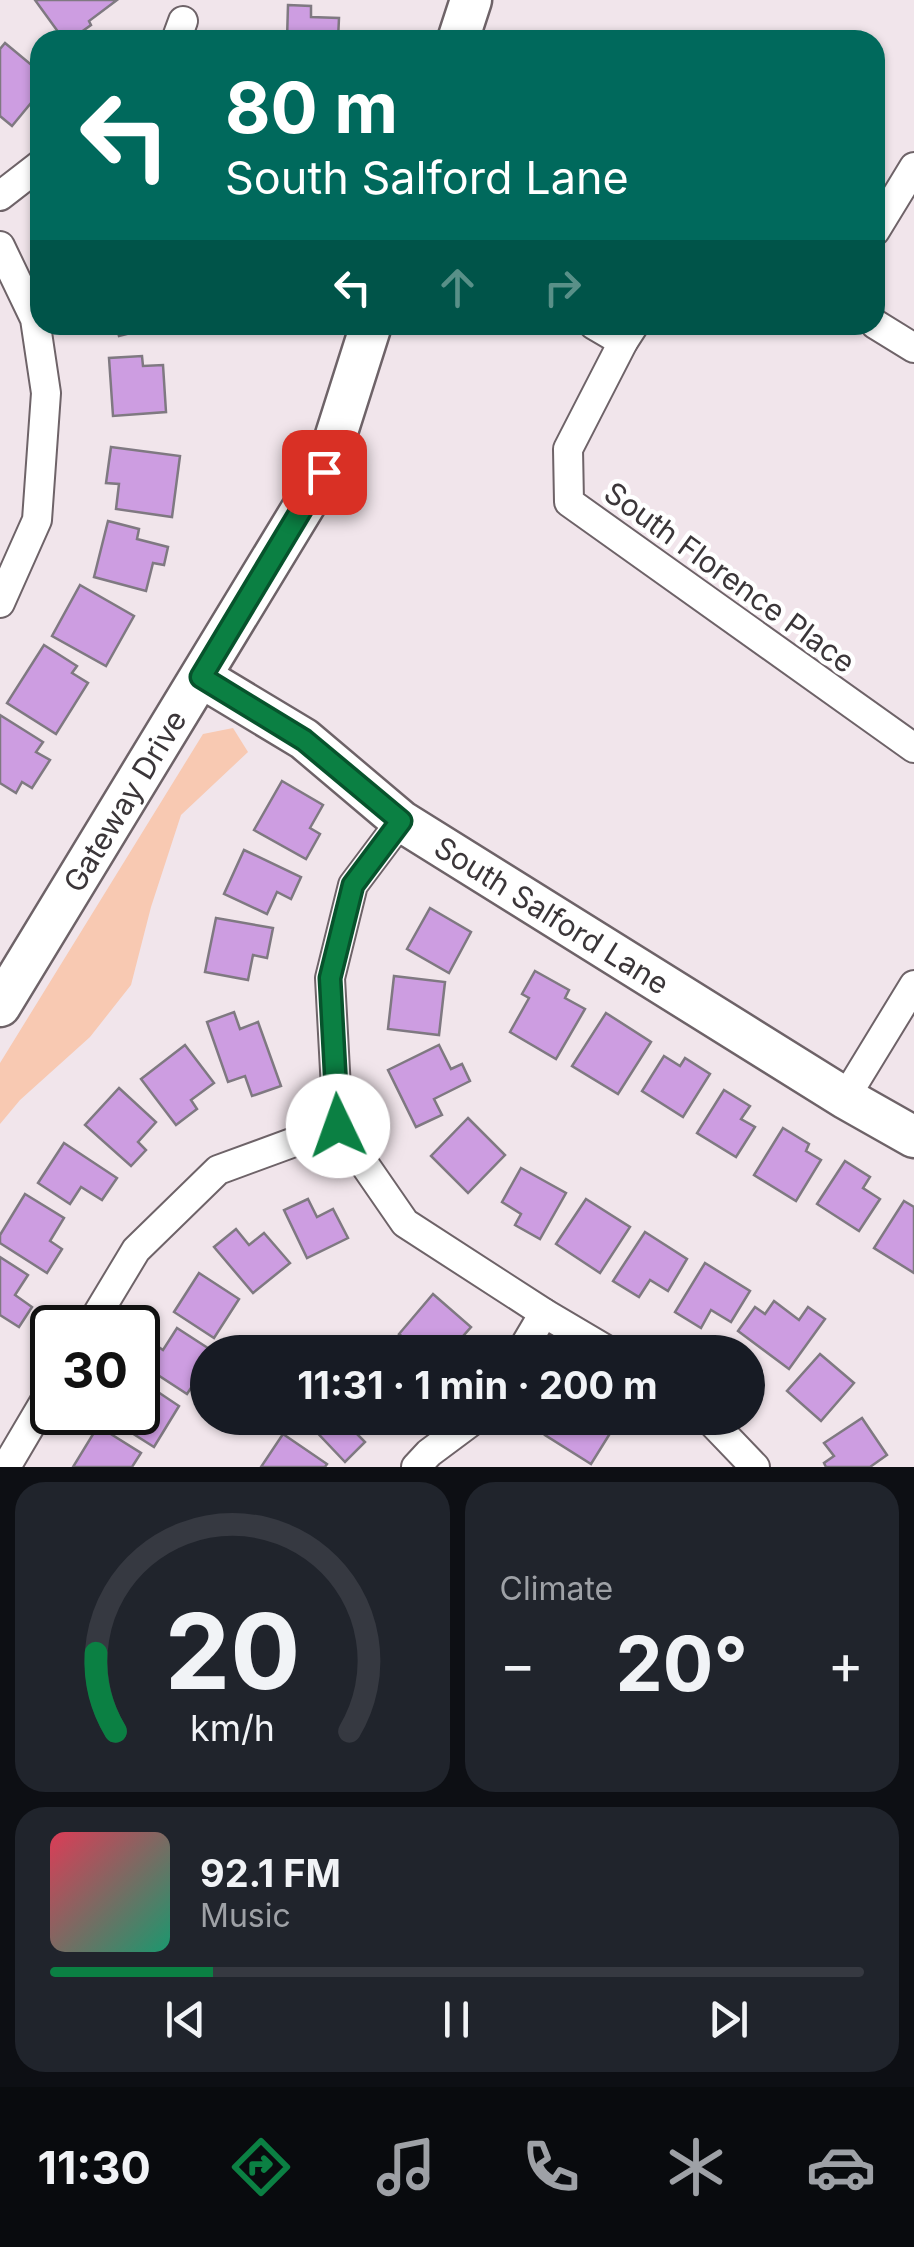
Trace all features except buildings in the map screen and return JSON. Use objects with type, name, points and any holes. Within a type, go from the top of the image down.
[{"type":"street","points":[[461,30],[471,0]]},
{"type":"street","points":[[885,215],[914,166]]},
{"type":"street","points":[[0,196],[30,173]]},
{"type":"street","points":[[0,246],[30,309]]},
{"type":"street","points":[[885,330],[914,348]]},
{"type":"street","points":[[0,602],[37,520],[46,393],[37,335]]},
{"type":"street","name":"Gateway Drive","points":[[0,1006],[324,472],[367,335]]},
{"type":"street","name":"South Florence Place","points":[[627,335],[568,449],[570,502],[914,748]]},
{"type":"street","name":"South Salford Lane","points":[[201,677],[304,740],[401,821],[914,1137]]},
{"type":"street","points":[[401,821],[353,885],[330,978],[338,1126],[406,1223],[582,1335]]},
{"type":"street","points":[[845,1098],[914,986]]},
{"type":"street","points":[[104,1305],[136,1250],[218,1170],[338,1126]]},
{"type":"street","points":[[531,1335],[544,1312]]},
{"type":"street","points":[[6,1467],[30,1426]]},
{"type":"street","points":[[416,1467],[454,1435]]},
{"type":"street","points":[[724,1435],[755,1467]]},
{"type":"shaded area","points":[[233,728],[248,752],[181,815],[131,985],[90,1037],[20,1100],[0,1124],[0,1063],[203,734]]},
{"type":"route","points":[[324,472],[201,677],[304,740],[401,821],[353,885],[330,978],[338,1126]]}]
